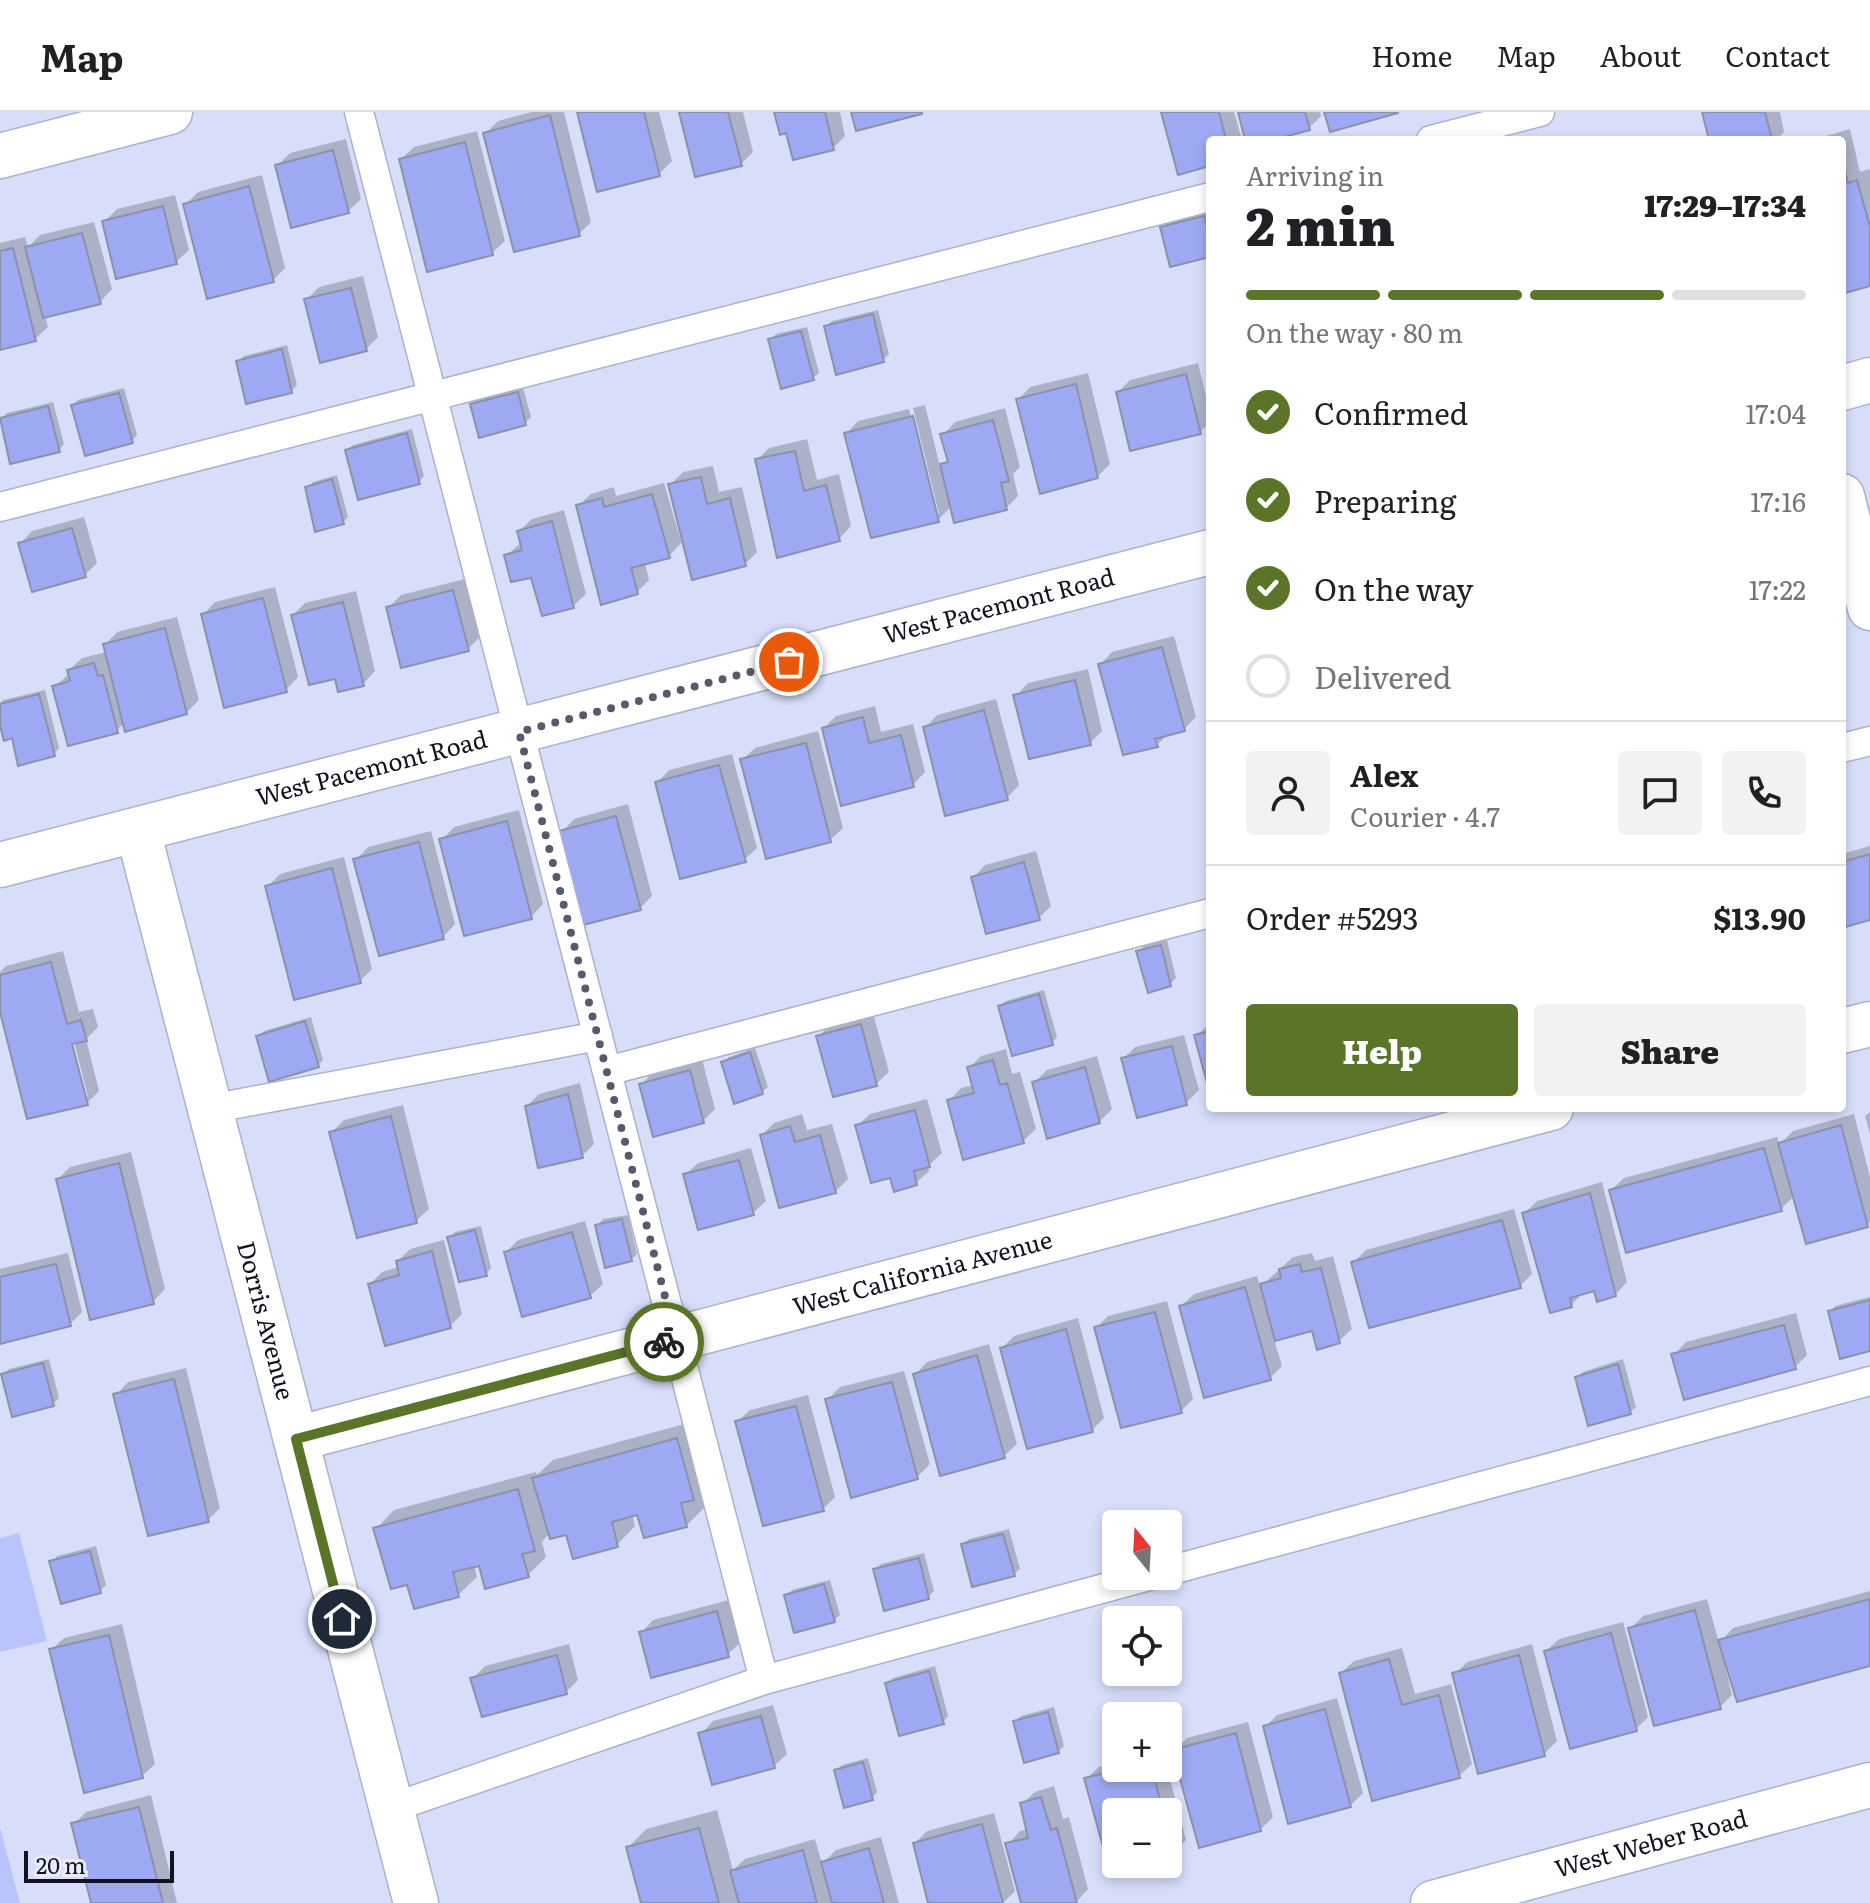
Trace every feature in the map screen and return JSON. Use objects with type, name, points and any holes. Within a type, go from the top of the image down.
[{"type":"street","points":[[0,156],[170,112]]},
{"type":"street","points":[[1846,387],[1870,380]]},
{"type":"street","points":[[1846,512],[1870,608]]},
{"type":"street","name":"West Pacemont Road","points":[[0,865],[1206,553]]},
{"type":"street","name":"Dorris Avenue","points":[[138,831],[416,1903]]},
{"type":"street","points":[[1846,1030],[1870,1024]]},
{"type":"street","name":"West California Avenue","points":[[296,1439],[1536,1112]]},
{"type":"street","name":"West Weber Road","points":[[1433,1903],[1870,1785]]},
{"type":"lane","points":[[359,112],[764,1680]]},
{"type":"lane","points":[[1447,136],[1540,112]]},
{"type":"lane","points":[[0,507],[1206,198]]},
{"type":"lane","points":[[1846,747],[1870,741]]},
{"type":"lane","points":[[607,1071],[1206,914]]},
{"type":"lane","points":[[210,1109],[598,1036]]},
{"type":"lane","points":[[1182,1567],[1870,1381]]},
{"type":"lane","points":[[391,1808],[764,1680],[1102,1589]]},
{"type":"shaded area","points":[[19,1533],[47,1641],[0,1652],[0,1538]]},
{"type":"shaded area","points":[[0,1827],[20,1903],[0,1903]]},
{"type":"building","points":[[577,112],[644,112],[660,176],[597,192]]},
{"type":"building","points":[[679,112],[728,112],[742,166],[695,177]]},
{"type":"building","points":[[774,112],[825,112],[834,150],[793,160],[786,133],[780,135]]},
{"type":"building","points":[[851,112],[922,112],[922,114],[856,131]]},
{"type":"building","points":[[1161,112],[1219,112],[1225,136],[1206,136],[1206,167],[1178,175]]},
{"type":"building","points":[[1238,112],[1305,112],[1310,130],[1288,136],[1244,136]]},
{"type":"building","points":[[1324,112],[1398,112],[1398,113],[1330,132]]},
{"type":"building","points":[[1702,112],[1765,112],[1771,136],[1708,136]]},
{"type":"building","points":[[550,115],[580,236],[514,252],[483,133]]},
{"type":"building","points":[[465,142],[493,255],[427,272],[399,159]]},
{"type":"building","points":[[333,150],[349,213],[291,228],[275,165]]},
{"type":"building","points":[[1846,174],[1848,183],[1857,180],[1870,227],[1870,286],[1846,293]]},
{"type":"building","points":[[249,186],[274,282],[207,299],[183,204]]},
{"type":"building","points":[[163,206],[177,264],[116,279],[102,221]]},
{"type":"building","points":[[1204,216],[1206,258],[1170,267],[1160,227]]},
{"type":"building","points":[[82,233],[101,304],[43,318],[25,247]]},
{"type":"building","points":[[13,248],[36,341],[0,350],[0,251]]},
{"type":"building","points":[[351,288],[367,351],[320,363],[304,299]]},
{"type":"building","points":[[873,314],[884,362],[836,375],[824,326]]},
{"type":"building","points":[[801,331],[814,380],[781,389],[768,339]]},
{"type":"building","points":[[282,349],[292,393],[246,404],[236,361]]},
{"type":"building","points":[[1186,374],[1201,434],[1130,451],[1116,392]]},
{"type":"building","points":[[1076,384],[1098,478],[1040,494],[1016,399]]},
{"type":"building","points":[[518,392],[526,425],[479,438],[470,404]]},
{"type":"building","points":[[119,393],[133,443],[85,456],[71,405]]},
{"type":"building","points":[[48,406],[60,452],[10,464],[0,418]]},
{"type":"building","points":[[913,416],[939,522],[871,538],[844,433]]},
{"type":"building","points":[[993,420],[1009,481],[1001,483],[1007,510],[954,523],[940,464],[948,462],[940,434]]},
{"type":"building","points":[[407,433],[420,484],[358,500],[345,450]]},
{"type":"building","points":[[795,451],[804,491],[826,485],[840,541],[777,558],[755,459]]},
{"type":"building","points":[[701,477],[707,504],[730,498],[746,566],[692,580],[668,484]]},
{"type":"building","points":[[332,479],[344,524],[315,532],[305,487]]},
{"type":"building","points":[[652,494],[670,558],[631,568],[638,594],[601,605],[576,505],[602,498],[604,507]]},
{"type":"building","points":[[552,521],[574,608],[542,616],[531,578],[511,582],[504,555],[522,550],[517,531]]},
{"type":"building","points":[[72,528],[86,577],[32,592],[18,543]]},
{"type":"building","points":[[453,590],[469,651],[401,668],[386,607]]},
{"type":"building","points":[[263,598],[287,692],[224,708],[201,614]]},
{"type":"building","points":[[343,602],[364,686],[338,692],[335,679],[309,685],[291,615]]},
{"type":"building","points":[[165,628],[187,714],[125,732],[103,644]]},
{"type":"building","points":[[1162,647],[1185,731],[1155,739],[1158,747],[1123,755],[1098,664]]},
{"type":"building","points":[[94,663],[98,676],[103,675],[118,733],[68,746],[52,686],[70,681],[67,670]]},
{"type":"building","points":[[1075,680],[1091,745],[1029,759],[1013,695]]},
{"type":"building","points":[[39,694],[55,756],[18,766],[12,738],[4,741],[0,704]]},
{"type":"building","points":[[984,710],[1008,800],[945,816],[923,727]]},
{"type":"building","points":[[863,717],[869,743],[901,735],[914,787],[841,806],[822,728]]},
{"type":"building","points":[[806,743],[831,842],[766,859],[740,759]]},
{"type":"building","points":[[719,765],[746,862],[680,879],[655,782]]},
{"type":"building","points":[[616,816],[641,910],[583,925],[559,831]]},
{"type":"building","points":[[507,821],[532,919],[464,936],[439,839]]},
{"type":"building","points":[[419,842],[444,939],[379,956],[353,859]]},
{"type":"building","points":[[1870,854],[1870,920],[1846,927],[1846,861]]},
{"type":"building","points":[[1024,862],[1040,920],[986,934],[971,877]]},
{"type":"building","points":[[332,868],[361,983],[294,1000],[265,886]]},
{"type":"building","points":[[1161,945],[1171,986],[1148,993],[1136,951]]},
{"type":"building","points":[[51,962],[67,1024],[81,1020],[87,1041],[72,1044],[88,1105],[27,1119],[0,1012],[0,975]]},
{"type":"building","points":[[1039,994],[1053,1045],[1012,1056],[998,1006]]},
{"type":"building","points":[[305,1021],[319,1067],[269,1082],[256,1036]]},
{"type":"building","points":[[861,1024],[877,1086],[833,1097],[816,1036]]},
{"type":"building","points":[[1206,1032],[1206,1079],[1194,1035]]},
{"type":"building","points":[[1172,1046],[1187,1105],[1137,1118],[1121,1058]]},
{"type":"building","points":[[750,1052],[763,1094],[734,1104],[721,1062]]},
{"type":"building","points":[[993,1060],[1000,1085],[1007,1083],[1024,1143],[963,1160],[947,1100],[974,1093],[967,1067]]},
{"type":"building","points":[[1085,1067],[1100,1123],[1047,1139],[1032,1082]]},
{"type":"building","points":[[690,1070],[704,1123],[653,1137],[639,1084]]},
{"type":"building","points":[[568,1094],[583,1158],[538,1168],[525,1106]]},
{"type":"building","points":[[915,1110],[930,1167],[914,1171],[917,1185],[894,1192],[890,1178],[871,1183],[855,1125]]},
{"type":"building","points":[[391,1116],[417,1223],[357,1238],[329,1132]]},
{"type":"building","points":[[1841,1125],[1868,1227],[1806,1244],[1778,1143]]},
{"type":"building","points":[[790,1126],[795,1142],[820,1135],[836,1193],[779,1208],[760,1135]]},
{"type":"building","points":[[1764,1148],[1782,1211],[1626,1253],[1609,1190]]},
{"type":"building","points":[[739,1160],[754,1215],[698,1230],[683,1174]]},
{"type":"building","points":[[119,1163],[154,1304],[90,1320],[56,1179]]},
{"type":"building","points":[[1590,1193],[1616,1296],[1597,1302],[1594,1291],[1570,1298],[1572,1307],[1550,1313],[1522,1213]]},
{"type":"building","points":[[622,1219],[632,1261],[605,1268],[595,1225]]},
{"type":"building","points":[[1502,1220],[1521,1288],[1369,1328],[1351,1262]]},
{"type":"building","points":[[475,1230],[487,1276],[459,1282],[447,1237]]},
{"type":"building","points":[[572,1232],[591,1298],[522,1317],[504,1252]]},
{"type":"building","points":[[432,1251],[451,1328],[385,1346],[368,1284],[399,1275],[396,1261]]},
{"type":"building","points":[[56,1264],[71,1326],[0,1344],[0,1277]]},
{"type":"building","points":[[1300,1264],[1302,1272],[1321,1268],[1340,1343],[1317,1350],[1312,1331],[1275,1341],[1260,1284],[1281,1278],[1279,1269]]},
{"type":"building","points":[[1245,1287],[1271,1380],[1204,1398],[1179,1306]]},
{"type":"building","points":[[1870,1300],[1870,1351],[1840,1359],[1828,1311]]},
{"type":"building","points":[[1155,1312],[1182,1413],[1121,1428],[1094,1327]]},
{"type":"building","points":[[1784,1325],[1796,1369],[1684,1400],[1671,1354]]},
{"type":"building","points":[[1066,1329],[1093,1432],[1027,1449],[1000,1348]]},
{"type":"building","points":[[977,1355],[1005,1458],[940,1476],[913,1374]]},
{"type":"building","points":[[43,1363],[54,1406],[12,1417],[1,1374]]},
{"type":"building","points":[[1618,1364],[1631,1414],[1588,1426],[1575,1377]]},
{"type":"building","points":[[174,1379],[209,1522],[148,1536],[113,1394]]},
{"type":"building","points":[[892,1382],[918,1479],[851,1498],[825,1399]]},
{"type":"building","points":[[796,1406],[824,1511],[763,1526],[735,1421]]},
{"type":"building","points":[[677,1438],[694,1500],[681,1503],[687,1527],[644,1538],[637,1515],[612,1522],[618,1547],[573,1559],[566,1535],[550,1539],[532,1478]]},
{"type":"building","points":[[518,1489],[535,1551],[522,1554],[529,1577],[485,1589],[479,1566],[453,1572],[459,1597],[414,1609],[407,1585],[391,1589],[373,1528]]},
{"type":"building","points":[[1003,1534],[1015,1576],[972,1587],[961,1544]]},
{"type":"building","points":[[90,1551],[101,1593],[61,1604],[49,1561]]},
{"type":"building","points":[[919,1558],[929,1599],[884,1611],[873,1569]]},
{"type":"building","points":[[824,1584],[835,1622],[794,1633],[784,1595]]},
{"type":"building","points":[[1870,1599],[1870,1666],[1737,1702],[1718,1640]]},
{"type":"building","points":[[1695,1610],[1721,1709],[1654,1726],[1628,1628]]},
{"type":"building","points":[[717,1611],[729,1657],[651,1678],[639,1632]]},
{"type":"building","points":[[1611,1633],[1637,1731],[1570,1749],[1544,1651]]},
{"type":"building","points":[[109,1635],[143,1778],[84,1793],[49,1649]]},
{"type":"building","points":[[557,1655],[567,1694],[482,1717],[470,1678]]},
{"type":"building","points":[[1519,1655],[1545,1756],[1478,1774],[1452,1673]]},
{"type":"building","points":[[1389,1659],[1402,1705],[1439,1695],[1460,1778],[1372,1801],[1339,1673]]},
{"type":"building","points":[[929,1671],[944,1724],[899,1736],[885,1683]]},
{"type":"building","points":[[1325,1709],[1351,1807],[1288,1824],[1263,1726]]},
{"type":"building","points":[[1048,1712],[1059,1753],[1024,1763],[1013,1721]]},
{"type":"building","points":[[761,1716],[775,1768],[712,1785],[698,1733]]},
{"type":"building","points":[[1236,1733],[1261,1831],[1199,1848],[1181,1782],[1182,1747]]},
{"type":"building","points":[[863,1762],[873,1800],[844,1808],[834,1770]]},
{"type":"building","points":[[1102,1774],[1102,1782],[1156,1782],[1160,1798],[1102,1798],[1102,1843],[1084,1778]]},
{"type":"building","points":[[1041,1797],[1051,1830],[1057,1828],[1077,1903],[1021,1903],[1005,1843],[1028,1838],[1020,1803]]},
{"type":"building","points":[[139,1807],[163,1903],[91,1903],[71,1823]]},
{"type":"building","points":[[982,1824],[1003,1903],[928,1903],[913,1843]]},
{"type":"building","points":[[699,1828],[719,1903],[641,1903],[626,1847]]},
{"type":"building","points":[[869,1848],[884,1903],[832,1903],[821,1862]]},
{"type":"building","points":[[803,1850],[817,1903],[739,1903],[730,1871]]},
{"type":"way so far","points":[[664,1342],[676,1339],[519,732],[789,662]]},
{"type":"route","points":[[342,1619],[296,1439],[664,1342]]}]
